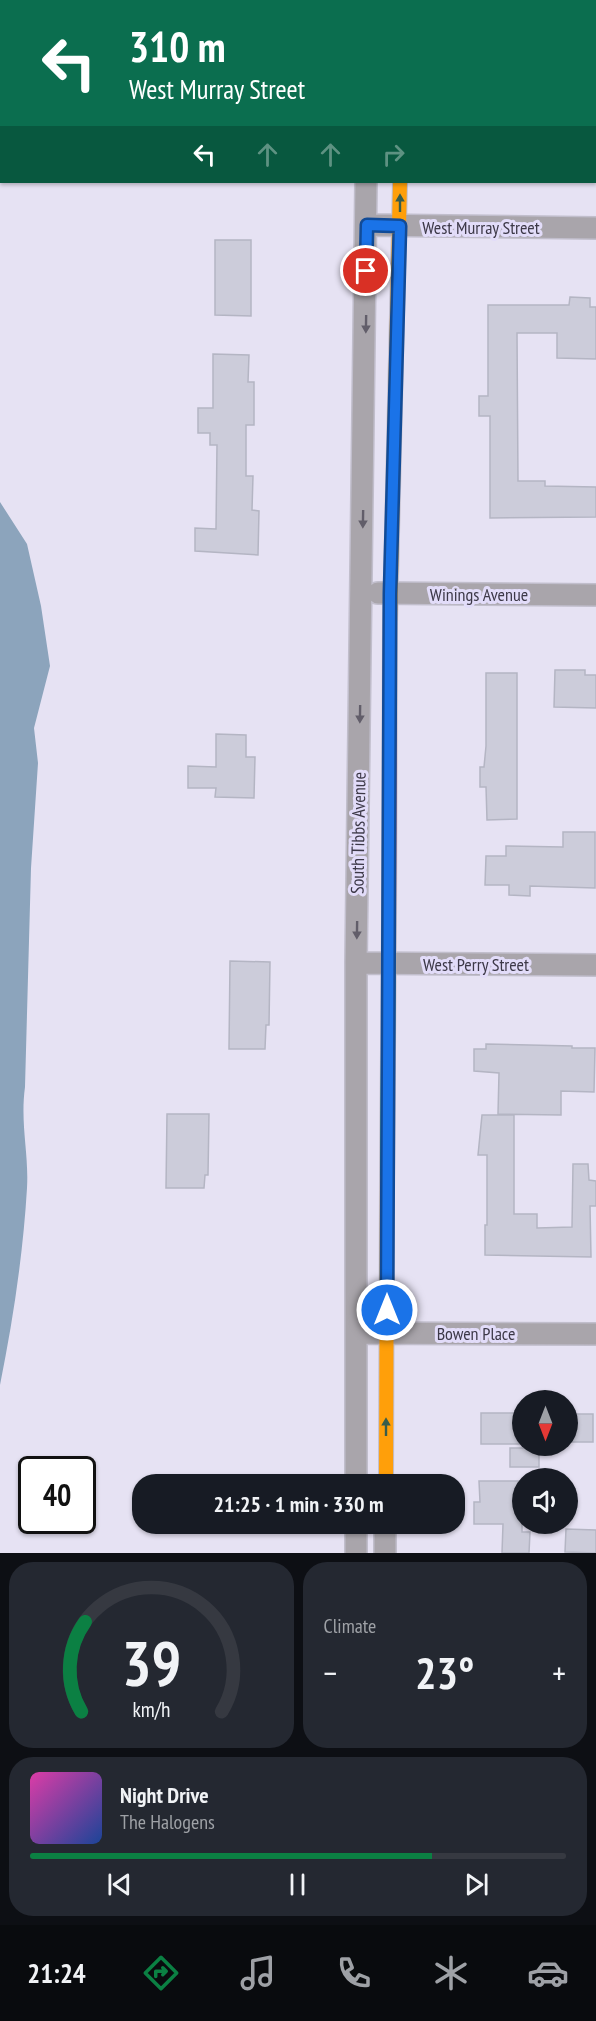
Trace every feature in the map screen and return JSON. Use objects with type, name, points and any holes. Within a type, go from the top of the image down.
[{"type":"street","name":"South Tibbs Avenue","points":[[356,1474],[356,963],[366,183]]},
{"type":"street","name":"South Tibbs Avenue","points":[[386,1474],[390,594],[400,183]]},
{"type":"street","name":"West Murray Street","points":[[367,225],[596,228]]},
{"type":"street","name":"Winings Avenue","points":[[362,593],[596,595]]},
{"type":"street","name":"West Perry Street","points":[[356,963],[596,965]]},
{"type":"street","name":"Bowen Place","points":[[356,1333],[596,1334]]},
{"type":"street","points":[[356,1534],[356,1553]]},
{"type":"street","points":[[385,1534],[385,1553]]},
{"type":"water","points":[[0,502],[27,544],[41,606],[50,666],[34,728],[38,763],[31,868],[23,1113],[27,1188],[17,1287],[0,1385]]},
{"type":"building","points":[[215,240],[251,240],[251,316],[215,315]]},
{"type":"building","points":[[570,297],[590,298],[590,307],[596,307],[596,359],[557,358],[557,333],[517,333],[518,481],[545,481],[545,486],[596,487],[596,517],[490,518],[490,416],[479,416],[479,396],[488,396],[488,305],[569,305]]},
{"type":"building","points":[[213,354],[249,355],[248,382],[254,382],[254,425],[246,425],[246,476],[253,476],[252,510],[259,511],[258,555],[195,551],[195,528],[216,529],[217,445],[210,445],[210,433],[198,433],[198,408],[213,408]]},
{"type":"building","points":[[555,670],[585,670],[585,675],[596,675],[596,708],[554,707]]},
{"type":"building","points":[[486,673],[517,673],[517,819],[487,820],[486,787],[480,787],[480,767],[484,767],[486,746]]},
{"type":"building","points":[[216,734],[246,735],[246,757],[255,757],[254,798],[215,797],[216,788],[188,788],[188,766],[216,767]]},
{"type":"building","points":[[563,832],[595,832],[595,888],[530,886],[530,896],[509,895],[509,885],[485,885],[486,856],[506,856],[506,846],[563,847]]},
{"type":"building","points":[[230,961],[270,962],[269,1025],[266,1025],[265,1049],[229,1049]]},
{"type":"building","points":[[486,1044],[595,1048],[594,1092],[561,1091],[561,1115],[498,1114],[499,1073],[474,1071],[474,1049],[486,1049]]},
{"type":"building","points":[[167,1114],[209,1114],[208,1175],[205,1175],[204,1188],[166,1188]]},
{"type":"building","points":[[482,1115],[514,1115],[514,1214],[537,1214],[537,1228],[572,1227],[573,1164],[588,1164],[589,1180],[596,1181],[596,1206],[590,1206],[591,1257],[485,1255],[487,1155],[478,1155]]},
{"type":"building","points":[[481,1413],[512,1413],[512,1444],[481,1444]]},
{"type":"building","points":[[578,1414],[593,1414],[593,1442],[578,1442]]},
{"type":"building","points":[[510,1448],[512,1448],[512,1456],[539,1456],[539,1467],[510,1467]]},
{"type":"building","points":[[479,1481],[512,1481],[512,1534],[530,1534],[529,1553],[502,1553],[503,1524],[474,1524],[474,1502],[480,1502]]},
{"type":"building","points":[[578,1529],[596,1530],[596,1553],[565,1552],[566,1534],[578,1534]]},
{"type":"traffic: fast","points":[[387,1178],[389,922]]},
{"type":"traffic: slow","points":[[390,622],[400,183]]},
{"type":"traffic: slow","points":[[386,1474],[387,1178]]},
{"type":"traffic: jam","points":[[389,922],[390,622]]},
{"type":"route","points":[[366,271],[367,225],[400,226],[390,594],[387,1310]]}]
